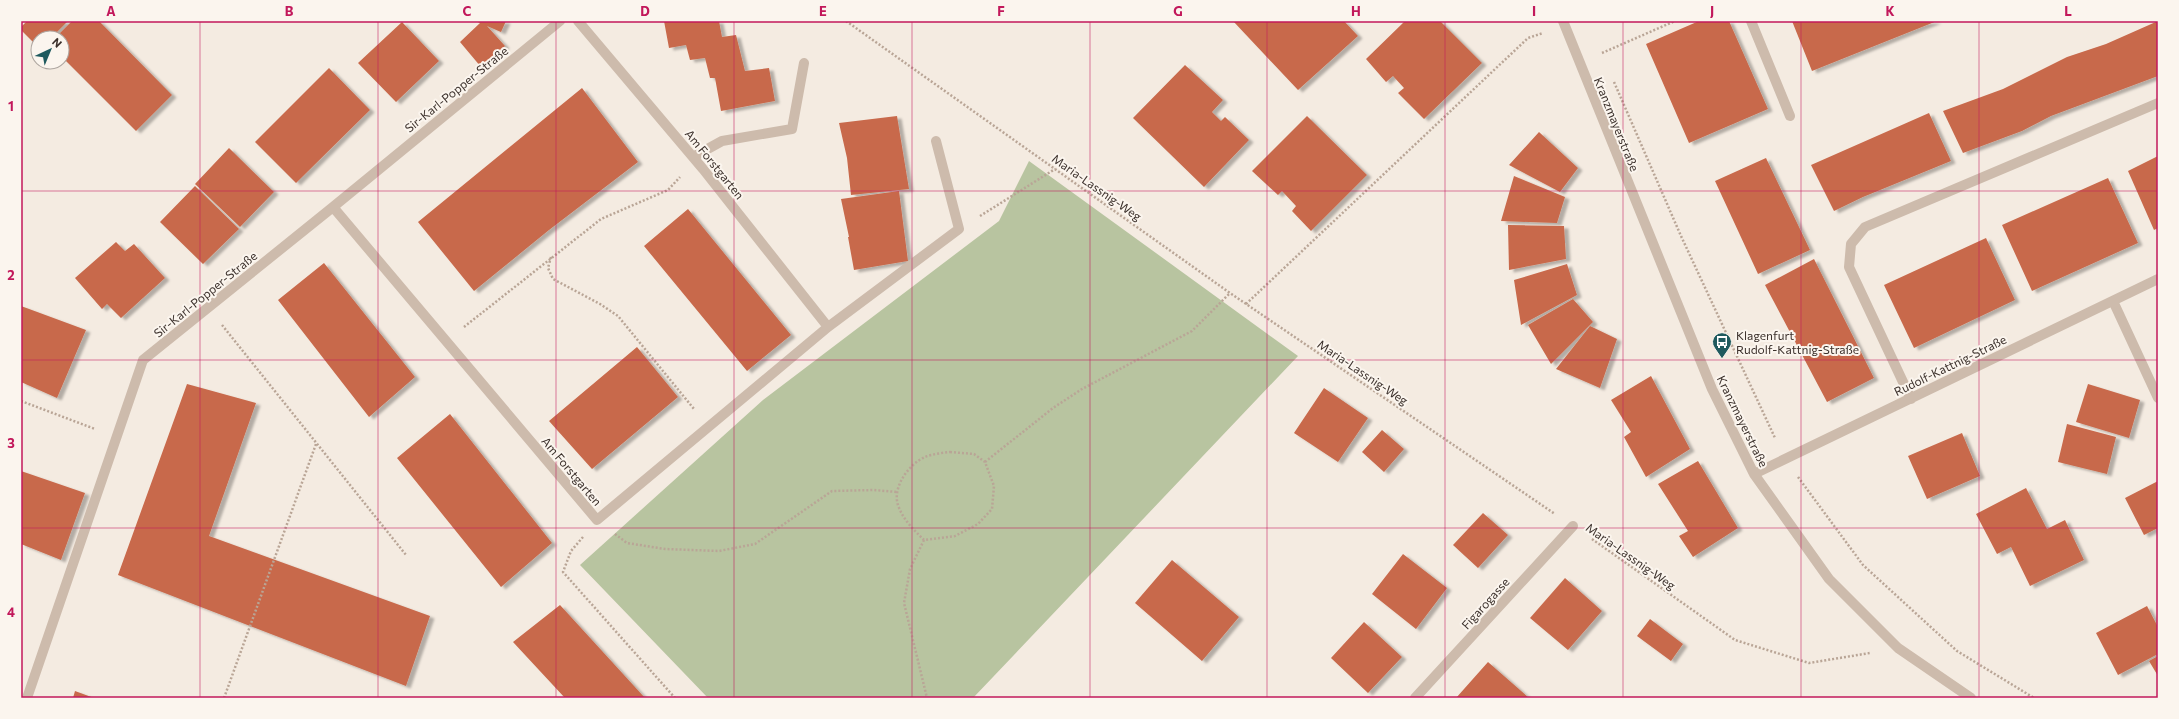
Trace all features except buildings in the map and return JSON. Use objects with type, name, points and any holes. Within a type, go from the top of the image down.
[{"type":"street","name":"Sir-Karl-Popper-Straße","points":[[27,698],[143,360],[560,21]]},
{"type":"street","name":"Am Forstgarten","points":[[578,21],[693,157],[828,327]]},
{"type":"street","points":[[1751,21],[1790,116]]},
{"type":"street","name":"Kranzmayerstraße","points":[[1564,23],[1712,389],[1754,474],[1829,579],[1898,648],[1971,698]]},
{"type":"street","points":[[693,157],[722,141],[792,130],[804,63]]},
{"type":"street","points":[[1911,399],[1849,267],[1851,244],[1865,226],[2158,103]]},
{"type":"street","points":[[936,141],[959,229]]},
{"type":"street","name":"Am Forstgarten","points":[[333,207],[596,520],[828,327],[959,229]]},
{"type":"street","name":"Rudolf-Kattnig-Straße","points":[[1754,474],[1786,460],[2158,279]]},
{"type":"street","points":[[2113,301],[2158,398]]},
{"type":"street","name":"Figarogasse","points":[[1416,698],[1573,526]]},
{"type":"path","name":"Maria-Lassnig-Weg","points":[[846,21],[1230,293],[1573,526],[1735,640],[1809,663],[1898,648]]},
{"type":"path","points":[[1602,53],[1675,21]]},
{"type":"path","points":[[1246,304],[1528,38],[1564,23]]},
{"type":"path","points":[[1596,50],[1602,53],[1605,60]]},
{"type":"path","points":[[1611,75],[1681,236],[1786,460],[1863,565],[1957,651],[2034,698]]},
{"type":"path","points":[[446,342],[600,219],[668,190],[683,174],[693,157]]},
{"type":"path","points":[[959,229],[1055,169]]},
{"type":"path","points":[[552,256],[548,268],[553,279],[600,304],[618,316],[656,360],[708,427]]},
{"type":"path","points":[[985,462],[1053,408],[1082,389],[1192,331],[1230,293]]},
{"type":"path","points":[[208,308],[406,556]]},
{"type":"path","points":[[21,401],[116,437]]},
{"type":"path","points":[[224,698],[316,443]]},
{"type":"path","points":[[950,452],[974,454],[985,462],[994,486],[992,509],[978,524],[955,536],[924,540],[906,521],[897,504],[897,492],[906,472],[925,457],[950,452]]},
{"type":"path","points":[[675,698],[563,572],[571,551],[596,520],[627,543],[665,549],[720,551],[754,544],[832,491],[874,490],[897,492]]},
{"type":"path","points":[[924,540],[910,569],[904,603],[927,698]]},
{"type":"green space","points":[[1029,161],[1298,356],[973,698],[708,698],[580,565],[763,400],[999,221]]},
{"type":"place","name":"Klagenfurt Rudolf-Kattnig-Straße","points":[[1722,359]]}]
